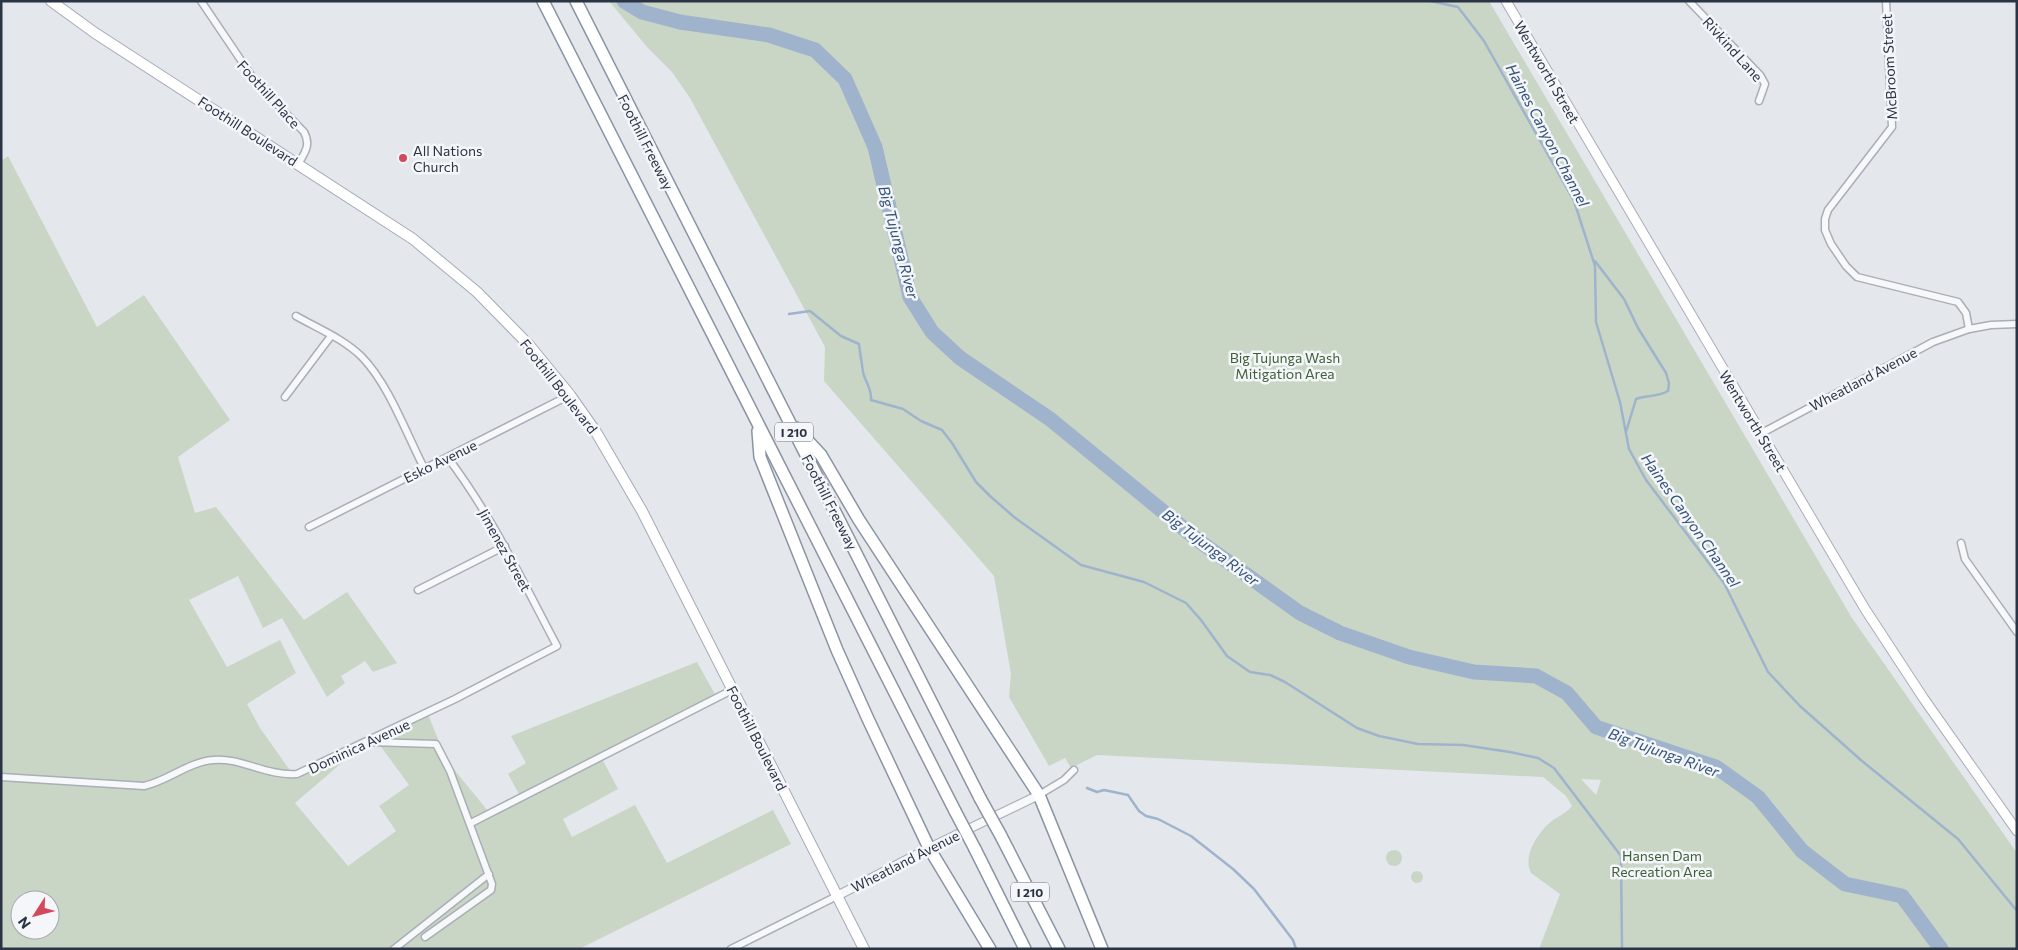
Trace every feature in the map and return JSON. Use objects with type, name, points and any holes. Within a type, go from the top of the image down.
[{"type":"highway","name":"Foothill Freeway","points":[[543,1],[1025,949]]},
{"type":"highway","name":"Foothill Freeway","points":[[576,1],[786,418],[1059,949]]},
{"type":"highway","points":[[786,418],[821,455],[859,520],[1039,795],[1102,949]]},
{"type":"highway","points":[[757,424],[760,457],[837,650],[929,848],[990,949]]},
{"type":"main road","name":"Foothill Boulevard","points":[[51,1],[95,33],[413,239],[460,276],[524,339],[570,395],[603,444],[637,504],[864,949]]},
{"type":"main road","name":"Wentworth Street","points":[[1506,1],[1870,618],[1924,699],[2017,831]]},
{"type":"street","name":"Foothill Place","points":[[200,1],[254,81],[304,132],[308,142],[307,149],[298,163]]},
{"type":"street","name":"Rivkind Lane","points":[[1689,1],[1760,75],[1764,84],[1760,101]]},
{"type":"street","name":"McBroom Street","points":[[1886,1],[1892,127],[1828,210],[1825,230],[1846,266],[1857,277],[1958,302],[1966,313],[1969,329]]},
{"type":"street","points":[[296,316],[353,350],[376,375],[424,468]]},
{"type":"street","points":[[1969,329],[1991,325],[2017,324]]},
{"type":"street","name":"Wheatland Avenue","points":[[1760,434],[1933,342],[1969,329]]},
{"type":"street","points":[[285,397],[331,336]]},
{"type":"street","name":"Esko Avenue","points":[[309,527],[570,395]]},
{"type":"street","name":"Jimenez Street","points":[[448,458],[468,484],[505,546],[557,646]]},
{"type":"street","points":[[1961,543],[1965,559],[2017,632]]},
{"type":"street","points":[[418,590],[505,546]]},
{"type":"street","name":"Dominica Avenue","points":[[1,777],[144,786],[153,784],[196,763],[214,760],[232,761],[284,775],[297,774],[368,742],[557,646]]},
{"type":"street","points":[[471,823],[732,690]]},
{"type":"street","points":[[368,742],[436,744],[450,771],[471,823],[492,884],[491,890],[426,937]]},
{"type":"street","name":"Wheatland Avenue","points":[[731,949],[929,848],[1039,795],[1064,780],[1074,770]]},
{"type":"street","points":[[394,949],[489,874]]},
{"type":"green space","name":"Big Tujunga Wash Mitigation Area","points":[[609,1],[1489,1],[1852,618],[2017,853],[2017,949],[1539,949],[1560,894],[1531,873],[1529,866],[1530,851],[1542,830],[1572,806],[1566,796],[1543,777],[1097,755],[1071,768],[1065,758],[1049,766],[1009,697],[1011,674],[994,576],[824,381],[825,347],[690,98],[672,72],[647,47]],"holes":[[[1581,779],[1601,780],[1596,795]]]},
{"type":"green space","points":[[8,156],[97,327],[144,295],[230,420],[178,457],[195,513],[216,507],[304,620],[347,592],[397,663],[373,672],[365,661],[341,676],[345,683],[327,697],[282,618],[263,628],[238,576],[189,600],[227,667],[280,640],[296,673],[247,704],[260,728],[294,776],[312,773],[351,755],[295,803],[348,866],[396,831],[379,806],[409,785],[376,740],[427,712],[447,761],[493,817],[520,796],[508,774],[526,763],[511,736],[697,662],[717,698],[601,757],[618,789],[563,819],[572,837],[635,805],[667,863],[773,810],[791,844],[579,949],[1,949],[1,161]]},
{"type":"green space","points":[[1394,850],[1400,852],[1402,858],[1400,864],[1394,866],[1388,864],[1386,858],[1388,852]]},
{"type":"green space","points":[[1415,871],[1419,871],[1423,877],[1419,883],[1415,883],[1411,879],[1411,875]]},
{"type":"waterway","name":"Big Tujunga River","points":[[624,1],[642,12],[680,22],[769,35],[815,50],[845,79],[875,147],[910,297],[932,332],[960,358],[1050,419],[1199,541],[1300,613],[1340,633],[1409,657],[1474,672],[1536,676],[1567,693],[1596,727],[1716,767],[1758,797],[1802,851],[1845,884],[1902,896],[1941,949]]},
{"type":"waterway","name":"Haines Canyon Channel","points":[[1430,1],[1458,7],[1484,41],[1574,201],[1595,266],[1596,322],[1620,402],[1629,449],[1646,480],[1724,583],[1768,672],[1800,706],[1862,761],[1958,839],[2017,911]]},
{"type":"waterway","points":[[1595,261],[1624,299],[1638,328],[1666,373],[1669,383],[1668,391],[1664,393],[1636,399],[1626,432]]},
{"type":"waterway","points":[[789,314],[810,311],[841,336],[859,344],[863,372],[871,400],[903,409],[921,421],[942,430],[976,482],[1014,517],[1081,565],[1144,582],[1186,603],[1227,656],[1250,672],[1270,675],[1285,682],[1357,728],[1379,736],[1418,744],[1463,745],[1510,752],[1538,758],[1554,768],[1621,856],[1622,949]]},
{"type":"waterway","points":[[1087,788],[1097,792],[1104,790],[1128,795],[1139,811],[1146,816],[1158,819],[1191,836],[1233,869],[1254,889],[1293,940],[1296,949]]},
{"type":"place","name":"All Nations Church","points":[[403,158]]},
{"type":"park label","name":"Hansen Dam Recreation Area","points":[[1662,864]]}]
